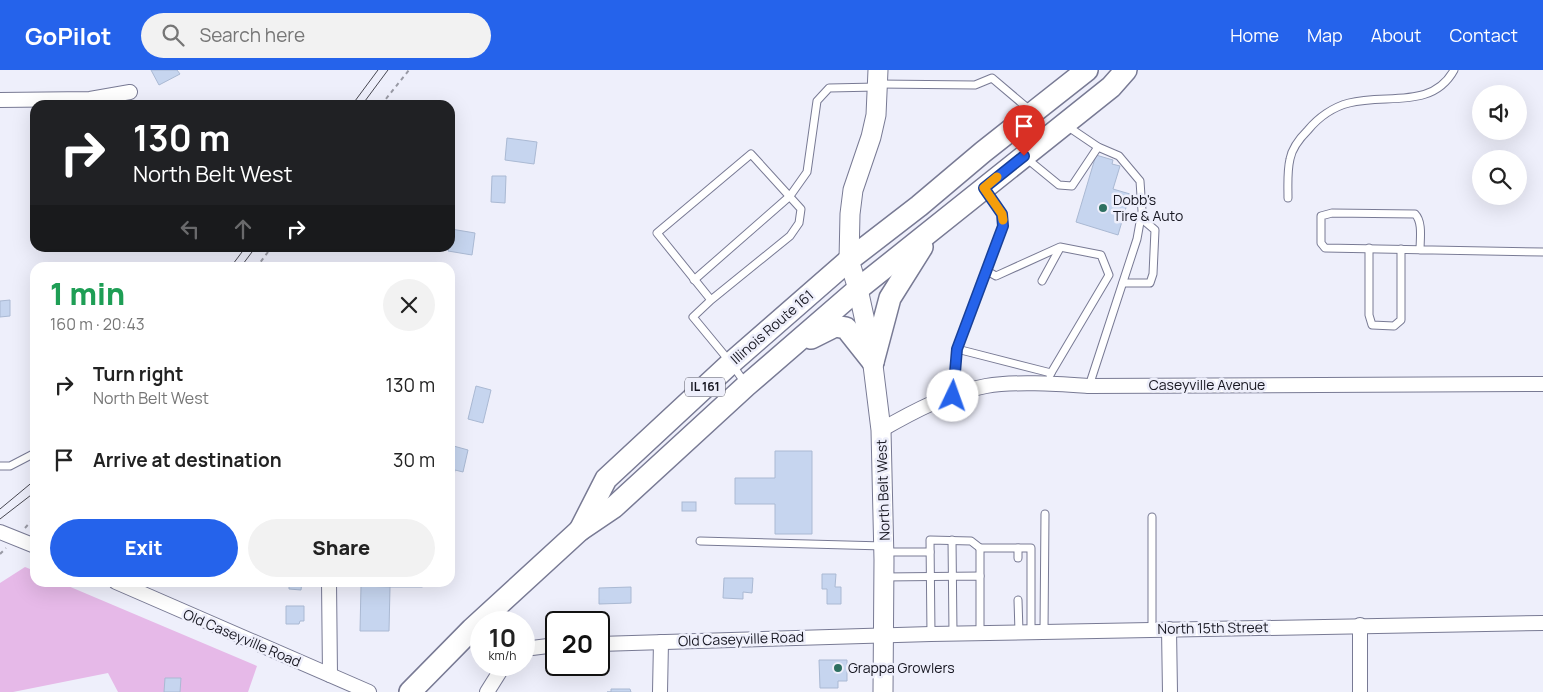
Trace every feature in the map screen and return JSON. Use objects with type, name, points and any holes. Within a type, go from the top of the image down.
[{"type":"main road","name":"IL 161","points":[[848,260],[919,206],[983,152],[1087,70]]},
{"type":"main road","name":"IL 161","points":[[858,289],[1111,87],[1126,70]]},
{"type":"main road","points":[[848,260],[853,190],[872,137],[876,115],[878,80]]},
{"type":"main road","points":[[873,362],[890,298],[904,272],[938,225]]},
{"type":"main road","name":"North Belt West","points":[[848,260],[858,289],[873,362],[881,430],[884,549],[883,692]]},
{"type":"main road","name":"Illinois Route 161","points":[[580,530],[606,479],[731,363],[848,260]]},
{"type":"main road","name":"Illinois Route 161","points":[[498,611],[580,530],[614,507],[747,385],[858,289]]},
{"type":"main road","points":[[789,349],[835,326],[846,328],[873,362]]},
{"type":"main road","name":"Illinois Route 161","points":[[410,692],[470,638]]},
{"type":"street","points":[[0,100],[90,99],[130,92]]},
{"type":"street","name":"Caseyville Avenue","points":[[881,430],[925,405],[953,396],[987,386],[1048,378],[1089,386],[1543,384]]},
{"type":"street","points":[[0,532],[30,544]]},
{"type":"street","name":"Old Caseyville Road","points":[[128,587],[369,692]]},
{"type":"street","points":[[329,587],[330,675]]},
{"type":"street","name":"North 15th Street","points":[[883,635],[1543,623]]},
{"type":"street","points":[[1360,625],[1360,692]]},
{"type":"street","points":[[1169,629],[1170,692]]},
{"type":"street","name":"Old Caseyville Road","points":[[610,644],[883,635]]},
{"type":"street","points":[[660,692],[661,642]]},
{"type":"street","points":[[487,692],[497,676]]},
{"type":"lane","points":[[1288,198],[1291,154],[1297,142],[1320,118],[1352,102],[1409,98],[1432,92],[1450,78],[1454,70]]},
{"type":"lane","points":[[694,280],[790,196],[808,172],[817,100],[830,88],[878,80],[975,85],[992,78],[1034,113]]},
{"type":"lane","points":[[1065,124],[1098,147],[1119,156],[1140,181],[1141,218],[1137,239],[1089,386]]},
{"type":"lane","points":[[1024,156],[1059,185],[1072,186],[1098,147]]},
{"type":"lane","points":[[711,300],[657,233],[752,154],[801,209],[799,224],[790,236],[711,300],[693,317],[747,385]]},
{"type":"lane","points":[[953,396],[957,349],[1003,226],[1002,214],[984,188]]},
{"type":"lane","points":[[1420,250],[1420,226],[1415,214],[1332,213],[1321,216],[1321,243],[1326,248],[1369,248],[1420,250],[1543,252]]},
{"type":"lane","points":[[1123,283],[1150,283],[1153,274],[1155,230],[1141,218]]},
{"type":"lane","points":[[957,349],[1048,378],[1109,275],[1101,255],[1060,247],[996,276]]},
{"type":"lane","points":[[1042,281],[1060,247]]},
{"type":"lane","points":[[1369,248],[1369,315],[1372,325],[1377,326],[1394,326],[1401,320],[1401,249]]},
{"type":"lane","points":[[987,272],[1006,279]]},
{"type":"lane","points":[[0,466],[10,466],[30,456]]},
{"type":"lane","points":[[1031,632],[1045,514]]},
{"type":"lane","points":[[1152,517],[1152,629]]},
{"type":"lane","points":[[700,540],[930,552]]},
{"type":"lane","points":[[931,634],[930,540],[971,540],[980,548],[1031,548],[1031,632]]},
{"type":"lane","points":[[952,540],[953,633]]},
{"type":"lane","points":[[980,548],[980,633]]},
{"type":"lane","points":[[1018,548],[1018,558]]},
{"type":"lane","points":[[884,577],[980,576]]},
{"type":"lane","points":[[1018,600],[1031,632]]},
{"type":"path","points":[[386,100],[409,70]]},
{"type":"shaded area","points":[[25,567],[30,569],[30,587],[70,587],[257,666],[248,692],[118,692],[108,673],[13,692],[0,692],[0,583]]},
{"type":"building","points":[[151,70],[177,70],[180,74],[159,85]]},
{"type":"building","points":[[507,138],[537,142],[534,164],[505,160]]},
{"type":"building","name":"Dobb's Tire & Auto","points":[[1096,155],[1113,160],[1112,164],[1120,166],[1113,189],[1130,194],[1118,235],[1076,222]]},
{"type":"building","points":[[492,176],[506,176],[505,203],[491,202]]},
{"type":"building","points":[[455,230],[475,233],[472,255],[454,252]]},
{"type":"building","points":[[10,300],[10,316],[0,317],[0,301]]},
{"type":"building","points":[[476,386],[491,390],[483,423],[468,419]]},
{"type":"building","points":[[455,446],[468,450],[463,472],[455,470]]},
{"type":"building","points":[[775,451],[812,451],[812,534],[775,534],[775,504],[735,504],[735,478],[775,478]]},
{"type":"building","points":[[682,502],[696,502],[696,511],[682,511]]},
{"type":"building","points":[[822,574],[836,574],[835,587],[841,587],[841,604],[827,604],[827,589],[822,589]]},
{"type":"building","points":[[724,578],[753,578],[752,593],[743,592],[743,599],[723,598]]},
{"type":"building","points":[[289,587],[301,587],[301,590],[289,589]]},
{"type":"building","points":[[361,587],[390,587],[389,631],[360,631]]},
{"type":"building","points":[[631,587],[631,603],[599,604],[599,588]]},
{"type":"building","points":[[286,606],[304,606],[304,621],[300,621],[299,624],[286,624]]},
{"type":"building","points":[[819,660],[847,660],[847,681],[838,681],[838,688],[820,688]]},
{"type":"building","points":[[165,678],[181,678],[180,692],[164,692]]},
{"type":"building","points":[[611,689],[630,689],[631,692],[611,692]]},
{"type":"tram line","points":[[356,100],[378,70]]},
{"type":"tram line","points":[[366,100],[388,70]]},
{"type":"tram line","points":[[234,262],[242,252]]},
{"type":"tram line","points":[[244,262],[252,252]]},
{"type":"tram line","points":[[0,509],[30,484]]},
{"type":"tram line","points":[[0,519],[30,496]]},
{"type":"slow traffic","points":[[997,177],[984,188],[1002,214],[1003,220]]},
{"type":"place","name":"Dobb's Tire & Auto","points":[[1103,208]]},
{"type":"place","name":"Grappa Growlers","points":[[838,668]]},
{"type":"route","points":[[953,396],[957,349],[1003,226],[1002,214],[984,188],[1024,156]]}]
